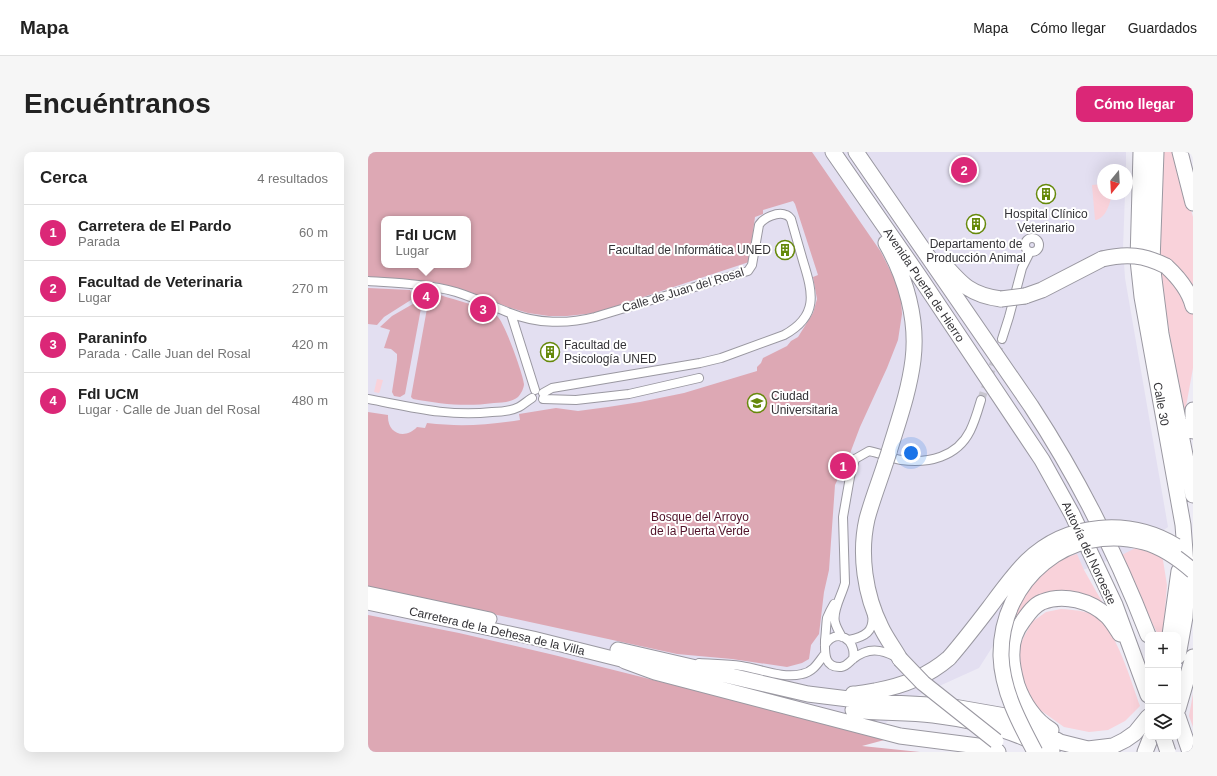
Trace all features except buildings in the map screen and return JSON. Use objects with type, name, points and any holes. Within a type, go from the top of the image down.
[{"type":"highway","points":[[830,152],[838,170],[890,249],[901,275],[911,307],[914,334],[913,360],[905,401],[867,520],[864,539],[864,565],[868,592],[881,628],[900,659],[924,683],[997,746],[1009,752]]},
{"type":"highway","name":"Avenida Puerta de Hierro","points":[[833,152],[1015,418]]},
{"type":"highway","name":"Avenida Puerta de Hierro","points":[[856,152],[1031,406]]},
{"type":"highway","name":"Calle 30","points":[[1141,152],[1138,260],[1142,297],[1183,525],[1187,578],[1185,617],[1181,639]]},
{"type":"highway","name":"Calle 30","points":[[1156,152],[1152,263],[1161,334],[1193,495]]},
{"type":"highway","points":[[1180,152],[1193,204]]},
{"type":"highway","points":[[891,203],[963,286],[986,297],[1001,299],[1026,296],[1042,290],[1102,259],[1115,256],[1139,256],[1152,259],[1166,266],[1178,277],[1186,288],[1193,306]]},
{"type":"highway","points":[[1142,297],[1139,312],[1175,534],[1186,571],[1171,632]]},
{"type":"highway","name":"Autovía del Noroeste","points":[[1031,406],[1059,449],[1086,499],[1118,564],[1147,632]]},
{"type":"highway","points":[[1193,410],[1193,431]]},
{"type":"highway","name":"Autovía del Noroeste","points":[[1015,418],[1042,460],[1072,514],[1115,605],[1145,688]]},
{"type":"highway","points":[[622,656],[658,654],[804,687],[856,694],[896,687],[937,669],[949,658],[1027,560],[1047,546],[1069,535],[1096,528],[1124,528],[1137,530],[1158,536],[1171,542],[1193,558]]},
{"type":"highway","points":[[1035,752],[1016,717],[1007,690],[1001,656],[1002,639],[1009,608],[1017,593],[1034,571],[1060,551],[1093,540],[1112,538],[1134,540],[1155,546],[1174,556],[1186,571]]},
{"type":"highway","points":[[1174,632],[1179,594],[1186,571]]},
{"type":"highway","points":[[1133,655],[1115,625],[1100,610],[1082,601],[1061,598],[1042,602],[1033,608],[1014,635],[1012,665],[1020,695],[1038,719],[1049,729],[1075,741],[1088,743],[1102,742],[1124,735],[1141,719],[1145,713]]},
{"type":"highway","points":[[622,656],[655,672],[900,736],[991,749],[997,746]]},
{"type":"highway","points":[[622,656],[808,694],[873,702],[948,706],[1011,717],[1060,742],[1079,748],[1101,748],[1113,746],[1135,733],[1145,721]]},
{"type":"highway","points":[[622,656],[814,705],[873,712],[931,715],[965,719],[1002,729],[1026,738],[1052,752]]},
{"type":"highway","points":[[1179,704],[1193,657]]},
{"type":"highway","points":[[1181,725],[1189,747]]},
{"type":"highway","points":[[1145,752],[1150,740]]},
{"type":"highway","points":[[1164,740],[1168,752]]},
{"type":"highway","points":[[1161,752],[1166,740]]},
{"type":"main road","name":"Carretera de la Dehesa de la Villa","points":[[368,593],[473,615],[622,656]]},
{"type":"main road","name":"Carretera de la Dehesa de la Villa","points":[[368,603],[622,656]]},
{"type":"street","name":"Calle de Juan del Rosal","points":[[511,314],[546,321],[571,322],[743,273],[748,271],[752,265],[761,221],[780,213],[787,215],[791,219],[811,287],[810,308],[806,316],[793,331],[721,358],[700,363],[668,367],[552,388],[540,394]]},
{"type":"street","points":[[1002,339],[1022,268],[1030,252]]},
{"type":"street","points":[[368,281],[424,285],[440,288],[486,302],[511,314],[540,394]]},
{"type":"street","points":[[368,399],[433,412],[464,414],[496,412],[518,407],[532,398],[532,392],[576,400],[630,394],[700,378]]},
{"type":"street","points":[[854,659],[855,652],[853,645],[845,638],[834,621],[843,593],[846,572],[843,517],[850,477],[855,459],[869,451],[916,462],[927,461],[949,454],[966,438],[981,400]]},
{"type":"street","points":[[694,662],[742,666],[789,675],[802,675],[808,672],[814,668],[824,655],[827,618],[838,596],[846,572]]},
{"type":"street","points":[[825,645],[830,639],[838,636],[845,638],[861,637],[867,633],[870,628],[872,616],[868,592]]},
{"type":"street","points":[[824,655],[828,662],[834,666],[841,667],[848,664],[864,652],[874,650],[884,650],[900,659]]},
{"type":"shaded area","name":"Ciudad Universitaria","points":[[368,152],[1126,152],[1126,164],[1097,164],[1097,200],[1125,200],[1123,249],[1125,278],[1168,527],[1136,550],[1038,587],[1012,616],[979,668],[915,697],[860,746],[731,752],[368,752]]},
{"type":"shaded area","points":[[1162,152],[1174,152],[1193,217],[1193,368],[1185,412],[1174,361],[1163,285],[1159,233],[1159,200]]},
{"type":"shaded area","points":[[1092,185],[1097,185],[1097,200],[1110,200],[1105,214],[1099,219],[1095,220]]},
{"type":"shaded area","points":[[377,379],[383,380],[379,393],[374,392]]},
{"type":"shaded area","points":[[1143,544],[1162,554],[1167,585],[1163,632],[1157,632],[1120,556]]},
{"type":"shaded area","points":[[1077,554],[1084,570],[1109,614],[1052,596],[1010,645],[1012,616],[1027,583],[1051,562]]},
{"type":"shaded area","points":[[1061,609],[1084,612],[1097,617],[1104,623],[1111,633],[1123,658],[1140,706],[1125,721],[1108,730],[1089,732],[1064,727],[1036,707],[1023,686],[1018,663],[1020,644],[1032,622],[1046,612]]},
{"type":"shaded area","points":[[1193,694],[1193,727],[1189,716]]},
{"type":"green space","name":"Bosque del Arroyo de la Puerta Verde","points":[[368,152],[812,152],[881,252],[896,282],[901,299],[902,314],[898,340],[849,456],[835,485],[829,570],[824,592],[819,634],[811,645],[809,659],[802,663],[787,667],[732,659],[677,654],[368,587],[368,412],[388,415],[390,427],[394,431],[402,434],[412,431],[417,427],[425,428],[427,423],[474,425],[496,423],[520,420],[519,414],[556,408],[578,411],[640,402],[684,393],[757,371],[757,367],[763,358],[787,346],[791,341],[798,337],[813,313],[817,299],[813,277],[818,275],[793,201],[763,210],[763,214],[755,217],[749,262],[595,313],[549,316],[528,313],[457,288],[434,282],[368,277]]},
{"type":"green space","points":[[368,288],[410,290],[414,298],[384,317],[377,325],[368,324]]},
{"type":"green space","points":[[413,290],[436,294],[432,298],[423,300],[416,296]]},
{"type":"green space","points":[[440,295],[483,309],[497,316],[504,327],[513,348],[523,378],[524,384],[518,397],[504,402],[463,405],[413,399],[411,397],[428,303],[436,300]]},
{"type":"green space","points":[[418,301],[422,303],[405,394],[400,397],[394,396],[392,392],[397,354],[391,349],[384,348],[390,330],[380,327],[392,316]]},
{"type":"green space","points":[[368,615],[459,633],[554,655],[888,739],[862,746],[920,752],[368,752]]},
{"type":"tunnel","points":[[981,400],[1002,339]]},
{"type":"place","name":"Facultad de Veterinaria","points":[[964,170]]},
{"type":"place","name":"Hospital Clínico Veterinario","points":[[1046,194]]},
{"type":"place","name":"Departamento de Producción Animal","points":[[976,224]]},
{"type":"place","name":"Facultad de Informática UNED","points":[[785,250]]},
{"type":"place","name":"FdI UCM","points":[[426,296]]},
{"type":"place","name":"Paraninfo","points":[[483,309]]},
{"type":"place","name":"Facultad de Psicología UNED","points":[[550,352]]},
{"type":"place","name":"Ciudad Universitaria","points":[[757,403]]},
{"type":"place","name":"Carretera de El Pardo","points":[[843,466]]}]
